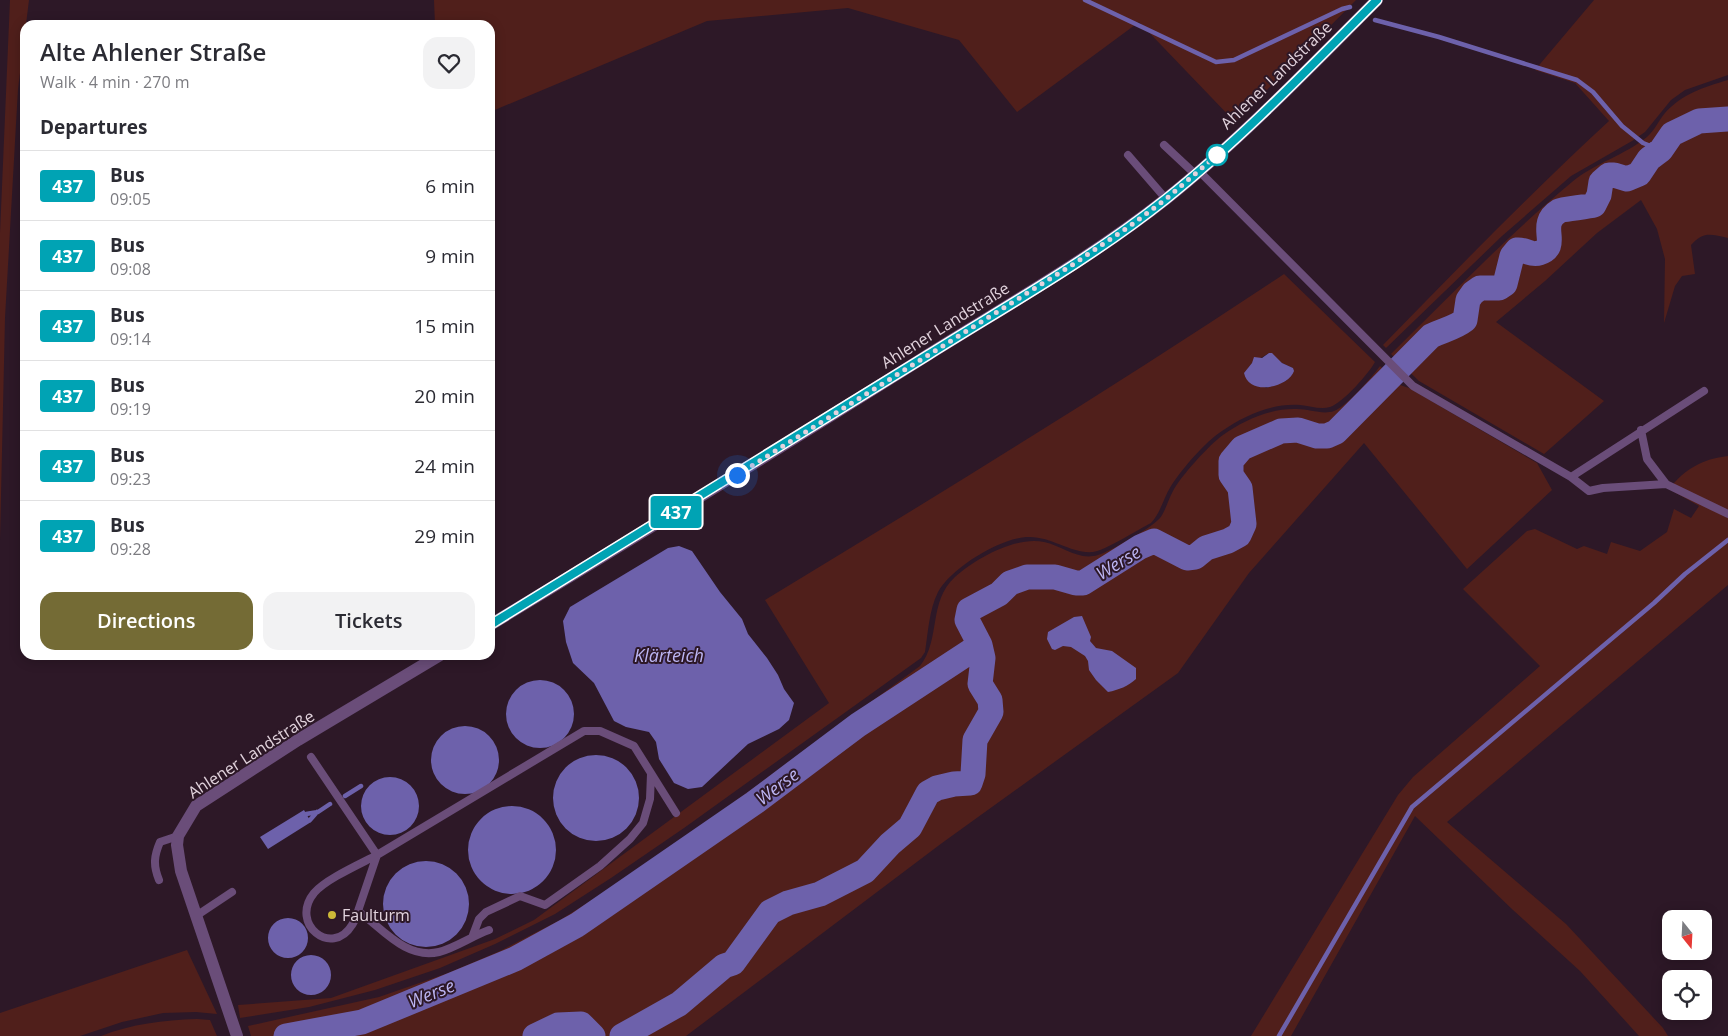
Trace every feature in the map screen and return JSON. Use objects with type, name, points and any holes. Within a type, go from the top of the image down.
[{"type":"street","name":"Ahlener Landstraße","points":[[495,622],[762,459],[1130,226],[1197,173],[1377,0]]},
{"type":"street","name":"Ahlener Landstraße","points":[[178,836],[196,806],[298,740],[432,660]]},
{"type":"street","points":[[178,836],[177,845],[181,871],[235,1029]]},
{"type":"lane","points":[[1164,145],[1197,173],[1413,386],[1570,477],[1589,491],[1603,488],[1666,484]]},
{"type":"lane","points":[[1128,156],[1166,199]]},
{"type":"lane","points":[[1570,477],[1704,391]]},
{"type":"lane","points":[[1642,430],[1647,458],[1666,484],[1728,514]]},
{"type":"lane","points":[[377,855],[352,927],[341,935],[330,939],[320,936],[311,928],[307,917],[306,904],[316,891],[331,880],[377,855],[584,731],[600,731],[634,746],[676,813]]},
{"type":"lane","points":[[311,757],[377,855]]},
{"type":"lane","points":[[473,935],[479,919],[486,912],[520,896],[545,905],[600,866],[630,839],[643,823],[650,799],[651,774]]},
{"type":"lane","points":[[159,880],[154,869],[155,854],[160,842],[178,836]]},
{"type":"lane","points":[[196,916],[232,892]]},
{"type":"lane","points":[[358,911],[396,942],[418,952],[438,952],[451,948],[473,935],[489,930]]},
{"type":"shaded area","points":[[10,0],[29,0],[27,20],[20,20],[20,73],[5,318],[0,540],[0,233]]},
{"type":"shaded area","points":[[434,0],[1356,0],[1235,122],[1139,22],[1017,112],[959,40],[848,8],[707,21],[495,110],[495,20],[435,20]]},
{"type":"shaded area","points":[[1594,0],[1728,0],[1728,75],[1685,90],[1671,100],[1645,132],[1571,176],[1502,236],[1386,348],[1383,345],[1523,203],[1609,121],[1575,83],[1535,70]]},
{"type":"shaded area","points":[[1728,80],[1728,238],[1708,235],[1699,237],[1691,245],[1695,274],[1682,276],[1675,286],[1664,323],[1665,259],[1657,229],[1641,200],[1597,233],[1545,281],[1496,322],[1604,401],[1544,454],[1419,381],[1391,354],[1502,244],[1572,182],[1590,169],[1629,149],[1647,137],[1665,113],[1686,96]]},
{"type":"shaded area","points":[[1284,274],[1375,362],[1362,380],[1342,400],[1327,408],[1290,405],[1270,408],[1250,415],[1222,431],[1194,456],[1181,472],[1171,486],[1151,523],[1098,551],[1085,552],[1030,537],[1006,542],[978,555],[954,573],[938,592],[931,614],[925,652],[921,658],[684,828],[555,914],[495,944],[440,968],[375,990],[309,1007],[240,1018],[238,1005],[331,998],[495,939],[534,920],[829,703],[765,600],[1026,440]],"holes":[[[1269,353],[1282,363],[1293,368],[1286,381],[1266,388],[1248,368],[1252,363]]]},
{"type":"shaded area","points":[[1380,366],[1400,385],[1409,388],[1537,463],[1552,490],[1467,569],[1364,443],[1249,573],[1178,673],[942,843],[686,1036],[251,1036],[248,1026],[379,997],[448,973],[500,951],[560,920],[616,885],[689,835],[920,666],[931,644],[941,597],[955,577],[974,563],[997,550],[1021,542],[1044,542],[1084,556],[1098,555],[1111,549],[1140,533],[1160,518],[1182,477],[1203,453],[1223,435],[1240,424],[1258,416],[1277,411],[1297,409],[1321,412],[1334,411],[1352,398]]},
{"type":"shaded area","points":[[1728,456],[1728,585],[1447,822],[1566,924],[1663,1028],[1668,1036],[1639,1036],[1580,971],[1415,816],[1291,1036],[1251,1036],[1398,795],[1413,777],[1540,666],[1463,589],[1527,531],[1535,529],[1577,549],[1584,546],[1607,554],[1611,542],[1640,551],[1667,532],[1674,509],[1691,518],[1699,506],[1669,489],[1675,482],[1702,462]]},
{"type":"shaded area","points":[[187,950],[217,1014],[196,1012],[163,1013],[122,1022],[80,1036],[0,1036],[0,1013]]},
{"type":"shaded area","points":[[197,1019],[210,1020],[217,1036],[101,1036],[124,1028],[148,1023]]},
{"type":"water","points":[[1272,353],[1282,363],[1293,368],[1294,371],[1291,377],[1269,387],[1253,385],[1247,380],[1244,373],[1254,357],[1262,358]]},
{"type":"water","name":"Klärteich","points":[[679,546],[692,551],[720,592],[742,619],[748,634],[767,658],[794,703],[789,720],[779,729],[748,744],[702,787],[688,789],[674,783],[659,759],[656,742],[649,732],[626,727],[614,721],[594,683],[573,663],[566,642],[563,621],[570,607],[668,548]]},
{"type":"water","points":[[1082,616],[1091,637],[1090,641],[1096,648],[1112,651],[1136,668],[1136,679],[1130,684],[1108,692],[1089,670],[1088,661],[1085,656],[1071,647],[1063,646],[1055,650],[1052,649],[1047,639],[1048,632],[1074,617]]},
{"type":"water","points":[[540,680],[553,683],[564,690],[571,701],[574,714],[571,727],[564,738],[553,745],[540,748],[527,745],[516,738],[509,727],[506,714],[509,701],[516,690],[527,683]]},
{"type":"water","points":[[465,726],[478,729],[489,736],[496,747],[499,760],[496,773],[489,784],[478,791],[465,794],[452,791],[441,784],[434,773],[431,760],[434,747],[441,736],[452,729]]},
{"type":"water","points":[[588,755],[604,755],[613,758],[627,767],[636,781],[639,798],[636,815],[627,829],[613,838],[604,841],[588,841],[572,834],[560,822],[553,806],[553,790],[560,774],[572,762]]},
{"type":"water","points":[[390,777],[401,779],[414,790],[419,806],[417,817],[406,830],[390,835],[379,833],[366,822],[361,806],[363,795],[374,782]]},
{"type":"water","points":[[512,806],[529,810],[543,819],[552,833],[556,850],[552,867],[543,881],[529,890],[512,894],[495,890],[481,881],[472,867],[468,850],[472,833],[481,819],[495,810]]},
{"type":"water","points":[[304,810],[311,822],[268,849],[260,837]]},
{"type":"water","points":[[426,861],[442,864],[450,868],[462,880],[466,888],[469,904],[466,920],[462,928],[450,940],[442,944],[426,947],[410,944],[402,940],[390,928],[386,920],[383,904],[386,888],[390,880],[402,868],[410,864]]},
{"type":"water","points":[[288,918],[302,924],[308,938],[302,952],[288,958],[274,952],[268,938],[274,924]]},
{"type":"water","points":[[311,955],[325,961],[331,975],[325,989],[311,995],[297,989],[291,975],[297,961]]},
{"type":"waterway","points":[[1085,0],[1216,62],[1234,60],[1342,9],[1350,7]]},
{"type":"waterway","points":[[1375,20],[1439,37],[1577,80],[1593,92],[1622,126],[1643,143],[1661,150]]},
{"type":"waterway","name":"Werse","points":[[286,1036],[362,1022],[515,959],[577,925],[754,803],[858,725],[980,645],[967,620],[969,610],[999,594],[1010,583],[1027,577],[1055,577],[1083,583],[1140,547],[1154,541],[1187,558],[1195,557],[1206,548],[1228,541],[1239,535],[1244,524],[1240,488],[1231,475],[1231,461],[1242,448],[1281,431],[1298,430],[1317,436],[1327,436],[1336,432],[1431,336],[1465,320],[1468,300],[1473,293],[1480,288],[1499,288],[1505,284],[1512,256],[1517,250],[1536,254],[1546,250],[1549,245],[1549,222],[1559,211],[1594,205],[1599,195],[1601,182],[1609,175],[1627,179],[1639,174],[1649,159],[1661,150],[1672,134],[1699,121],[1728,119]]},
{"type":"waterway","points":[[1279,1036],[1412,807],[1654,603],[1685,574],[1728,540]]},
{"type":"waterway","points":[[622,1036],[679,1004],[724,966],[733,963],[770,912],[788,903],[820,894],[865,871],[890,844],[910,827],[928,793],[937,788],[970,783],[973,774],[975,740],[991,712],[990,700],[980,684],[983,658],[980,645]]},
{"type":"waterway","points":[[345,796],[361,786]]},
{"type":"waterway","points":[[306,814],[318,812],[330,804]]},
{"type":"waterway","points":[[310,820],[317,812]]},
{"type":"waterway","points":[[535,1036],[558,1025],[581,1024],[593,1036]]},
{"type":"bus line","name":"437","points":[[495,622],[781,448],[1072,265],[1130,226],[1166,199],[1233,140],[1377,0]]},
{"type":"place","name":"Faulturm","points":[[332,915]]},
{"type":"route","points":[[737,475],[1072,265],[1166,199],[1217,155]]}]
